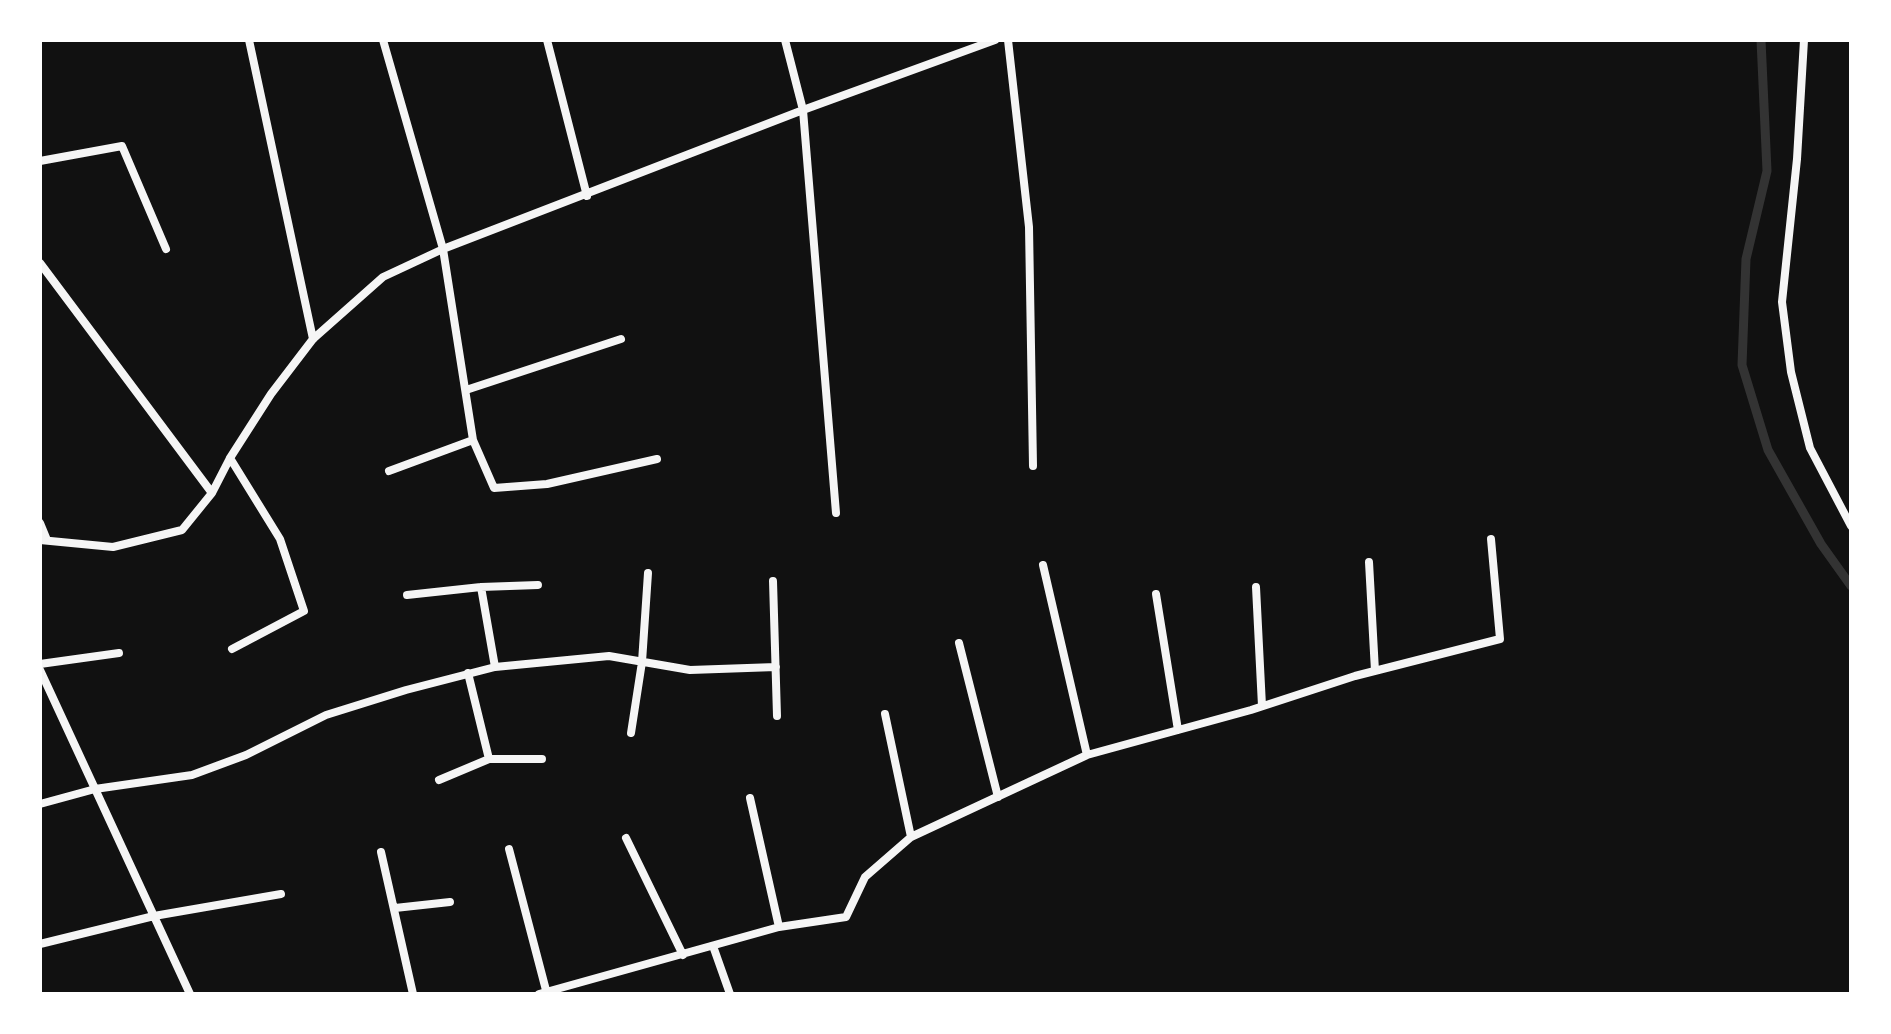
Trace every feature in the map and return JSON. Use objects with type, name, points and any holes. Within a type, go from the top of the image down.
[{"type":"street","points":[[249,40],[313,339]]},
{"type":"street","points":[[383,40],[443,249],[473,440],[494,488],[547,484],[657,459]]},
{"type":"street","points":[[547,40],[587,196]]},
{"type":"street","points":[[785,40],[803,110],[836,513]]},
{"type":"street","points":[[40,523],[43,540],[113,547],[182,530],[212,493],[230,458],[271,394],[313,339],[383,277],[443,249],[587,196],[803,110],[995,40]]},
{"type":"street","points":[[1008,40],[1029,227],[1033,466]]},
{"type":"street","points":[[1804,40],[1797,159],[1782,302],[1791,372],[1810,448],[1851,526]]},
{"type":"street","points":[[40,161],[122,146],[166,249]]},
{"type":"street","points":[[40,263],[212,493]]},
{"type":"street","points":[[466,390],[621,339]]},
{"type":"street","points":[[389,471],[473,440]]},
{"type":"street","points":[[230,458],[280,539],[304,611],[232,649]]},
{"type":"street","points":[[509,849],[544,994],[779,927],[846,917],[865,877],[911,837],[1087,755],[1375,671],[1500,639],[1491,539]]},
{"type":"street","points":[[1369,562],[1375,671]]},
{"type":"street","points":[[1043,565],[1087,755]]},
{"type":"street","points":[[631,733],[642,662],[648,573]]},
{"type":"street","points":[[773,581],[777,716]]},
{"type":"street","points":[[407,595],[538,585]]},
{"type":"street","points":[[481,587],[495,667]]},
{"type":"street","points":[[1256,587],[1262,706]]},
{"type":"street","points":[[1156,594],[1178,730]]},
{"type":"street","points":[[959,643],[998,797]]},
{"type":"street","points":[[119,653],[40,667],[190,994]]},
{"type":"street","points":[[40,804],[95,789],[192,775],[246,755],[326,715],[495,667],[609,656],[690,670],[776,667]]},
{"type":"street","points":[[468,673],[489,759]]},
{"type":"street","points":[[885,714],[911,837]]},
{"type":"street","points":[[439,780],[489,759],[542,759]]},
{"type":"street","points":[[750,798],[779,927]]},
{"type":"street","points":[[626,838],[683,955]]},
{"type":"street","points":[[381,852],[413,994]]},
{"type":"street","points":[[40,944],[154,916],[281,894]]},
{"type":"street","points":[[395,908],[450,902]]},
{"type":"street","points":[[713,946],[730,994]]},
{"type":"waterway","points":[[1761,40],[1767,171],[1746,259],[1742,365],[1768,450],[1821,544],[1851,586]]}]
